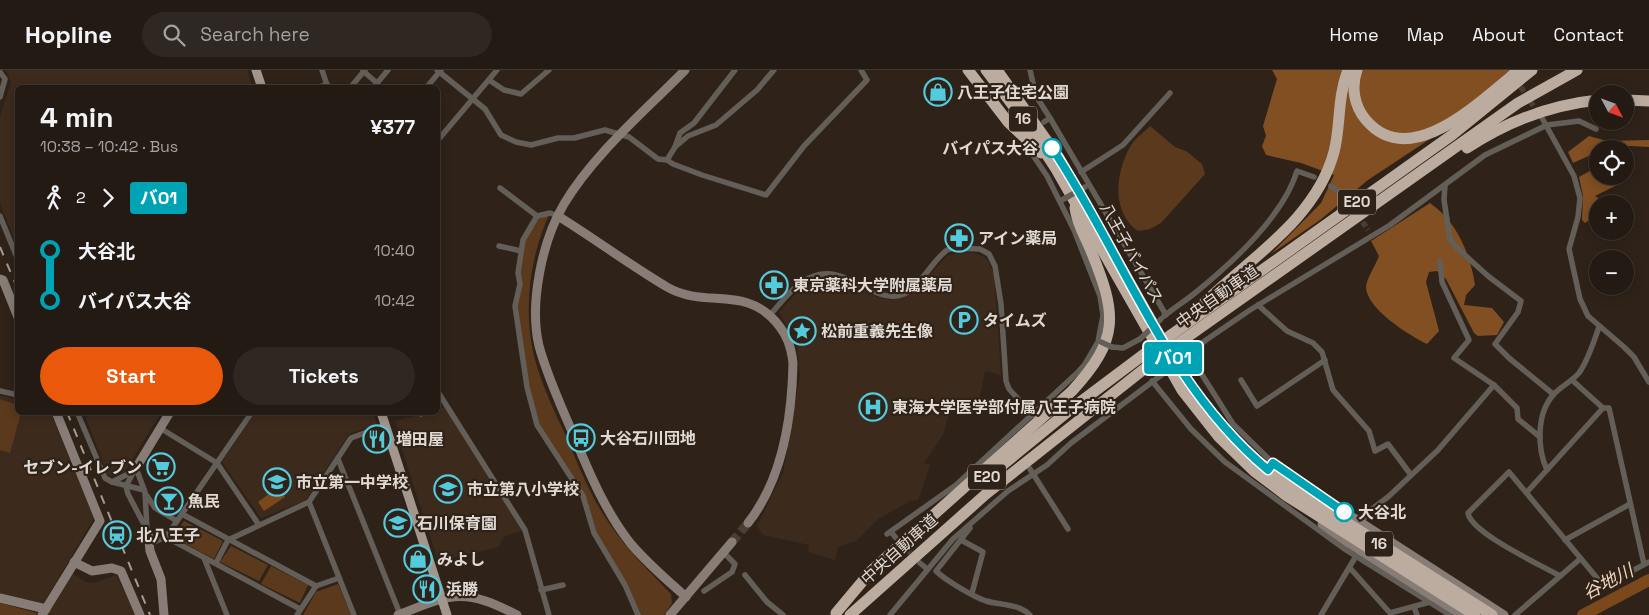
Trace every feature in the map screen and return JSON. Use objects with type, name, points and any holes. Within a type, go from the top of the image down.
[{"type":"highway","points":[[968,70],[1020,135],[1058,164]]},
{"type":"highway","name":"16","points":[[1007,70],[1047,120],[1058,164]]},
{"type":"highway","points":[[1175,336],[1207,300],[1288,228],[1313,196],[1334,151],[1341,92],[1348,70]]},
{"type":"highway","points":[[1357,70],[1354,98],[1367,122],[1389,136],[1410,139],[1421,137],[1447,124],[1512,70]]},
{"type":"highway","name":"中央自動車道","points":[[850,615],[986,494],[1175,336],[1452,135],[1532,70]]},
{"type":"highway","points":[[1534,93],[1564,70]]},
{"type":"highway","name":"中央自動車道","points":[[1175,336],[1324,241],[1534,93],[1577,70]]},
{"type":"highway","points":[[991,71],[992,83],[1016,123],[1020,135]]},
{"type":"highway","name":"八王子バイパス","points":[[991,71],[1024,120],[1058,164],[1178,368],[1197,396],[1225,430],[1319,506],[1492,615]]},
{"type":"highway","points":[[1634,100],[1649,101]]},
{"type":"highway","points":[[1324,241],[1469,147],[1502,128],[1552,108],[1589,102]]},
{"type":"highway","name":"八王子バイパス","points":[[1058,164],[1075,202],[1182,390],[1251,475],[1475,615]]},
{"type":"highway","points":[[835,614],[872,570],[1072,391],[1098,360],[1108,338],[1110,311],[1104,283],[1077,222],[1075,202]]},
{"type":"highway","name":"中央自動車道","points":[[835,614],[922,533],[1004,462],[1150,357]]},
{"type":"main road","points":[[256,70],[261,85]]},
{"type":"main road","points":[[382,415],[447,615]]},
{"type":"street","points":[[323,70],[328,85]]},
{"type":"street","points":[[352,85],[364,71],[375,85],[388,70]]},
{"type":"street","points":[[440,138],[497,70]]},
{"type":"street","points":[[489,80],[504,90],[521,94],[549,70]]},
{"type":"street","points":[[685,70],[622,134],[577,184],[558,216],[548,241],[539,277],[537,310],[539,344],[548,376],[590,474],[609,512],[631,544],[686,596]]},
{"type":"street","points":[[667,160],[675,147],[680,133],[694,123],[735,70]]},
{"type":"street","points":[[675,147],[688,136],[716,126],[757,90],[774,70]]},
{"type":"street","points":[[428,85],[439,71],[485,110],[501,135],[516,142],[532,145],[558,138],[574,138],[605,130],[629,137],[658,159],[667,160],[702,175],[766,195],[810,140],[867,80],[861,70]]},
{"type":"street","points":[[1030,70],[1036,96],[1047,120],[1081,172],[1087,187],[1163,317]]},
{"type":"street","points":[[0,72],[5,79],[0,97]]},
{"type":"street","points":[[1081,172],[1123,145],[1170,93]]},
{"type":"street","points":[[1542,118],[1574,176],[1580,198],[1578,217],[1569,250],[1580,298],[1588,316],[1624,347],[1634,358],[1649,382]]},
{"type":"street","points":[[890,615],[953,539],[1008,491],[1035,475],[1071,443],[1152,381],[1258,305],[1372,236],[1485,156],[1547,125],[1579,121],[1589,126]]},
{"type":"street","points":[[896,538],[889,533],[956,485],[1007,440],[1085,364],[1100,342],[1103,315],[1100,296],[1074,230],[1048,176],[1020,135]]},
{"type":"street","points":[[1100,342],[1123,348],[1140,339],[1163,317],[1210,281],[1250,243],[1291,188],[1297,170],[1314,177]]},
{"type":"street","points":[[1445,185],[1444,200],[1450,239],[1456,247],[1488,276],[1521,301],[1518,312],[1495,344],[1553,394]]},
{"type":"street","points":[[1331,186],[1343,194]]},
{"type":"street","points":[[1060,201],[1087,187]]},
{"type":"street","points":[[500,188],[537,216]]},
{"type":"street","points":[[638,615],[625,584],[594,533],[583,496],[537,426],[527,387],[515,306],[520,284],[518,273],[523,240],[537,216],[550,213],[558,216],[667,287],[697,297],[740,299],[756,304],[770,315],[784,331],[789,341],[793,363],[793,377],[783,446],[776,473],[764,499],[748,523]]},
{"type":"street","points":[[0,216],[15,253]]},
{"type":"street","points":[[1368,230],[1372,236]]},
{"type":"street","points":[[499,246],[521,251]]},
{"type":"street","points":[[770,315],[796,287],[817,276],[837,274],[848,277],[881,294],[897,296],[910,289],[947,250],[953,248],[980,249],[992,259],[998,276],[1006,381],[1009,389],[1033,415]]},
{"type":"street","points":[[1440,261],[1442,282],[1469,340],[1454,358],[1494,385],[1517,408],[1518,419],[1540,438]]},
{"type":"street","points":[[1,277],[15,310]]},
{"type":"street","points":[[1258,305],[1287,331],[1313,343],[1322,352],[1333,390],[1369,431],[1375,451],[1388,444],[1411,475]]},
{"type":"street","points":[[1547,470],[1541,457],[1540,438],[1543,410],[1553,394],[1580,372],[1599,327]]},
{"type":"street","points":[[1186,356],[1233,424],[1270,467],[1361,522],[1504,615]]},
{"type":"street","points":[[1241,380],[1257,406],[1325,360]]},
{"type":"street","points":[[1560,576],[1481,531],[1468,517],[1468,513],[1509,472],[1602,584],[1606,585],[1647,563],[1630,504],[1609,408],[1603,408],[1572,380]]},
{"type":"street","points":[[1152,381],[1191,429],[1225,462],[1251,475],[1348,547],[1462,615]]},
{"type":"street","points":[[1361,522],[1368,512],[1388,498],[1438,450],[1494,385]]},
{"type":"street","points":[[0,391],[15,395]]},
{"type":"street","points":[[440,395],[525,530],[549,615]]},
{"type":"street","points":[[1527,492],[1603,408]]},
{"type":"street","points":[[0,598],[44,612],[100,521],[57,415]]},
{"type":"street","points":[[78,415],[102,475],[112,482],[144,491]]},
{"type":"street","points":[[126,486],[168,415]]},
{"type":"street","points":[[149,544],[166,537],[250,415]]},
{"type":"street","points":[[216,563],[228,540],[309,502],[351,438],[386,425]]},
{"type":"street","points":[[160,428],[217,463],[259,525]]},
{"type":"street","points":[[338,459],[399,614],[442,598],[475,596],[490,601],[517,615]]},
{"type":"street","points":[[1030,469],[1068,529]]},
{"type":"street","points":[[112,482],[135,470]]},
{"type":"street","points":[[135,470],[151,505],[177,521]]},
{"type":"street","points":[[126,486],[135,509],[148,532]]},
{"type":"street","points":[[144,491],[150,551],[161,579],[164,615]]},
{"type":"street","points":[[309,502],[354,615]]},
{"type":"street","points":[[1565,540],[1630,504]]},
{"type":"street","points":[[1305,508],[1356,556],[1450,615]]},
{"type":"street","points":[[135,509],[164,514]]},
{"type":"street","points":[[182,514],[316,586]]},
{"type":"street","points":[[976,519],[936,571],[984,600],[1006,605],[1027,612],[1030,615]]},
{"type":"street","points":[[166,537],[216,563],[299,612],[316,586],[339,578]]},
{"type":"street","points":[[961,540],[983,552],[972,593]]},
{"type":"street","points":[[670,615],[732,542]]},
{"type":"street","points":[[704,591],[732,572],[735,564],[724,552]]},
{"type":"street","points":[[1321,615],[1356,556]]},
{"type":"street","points":[[204,558],[227,615]]},
{"type":"street","points":[[1515,615],[1580,559]]},
{"type":"street","points":[[74,562],[92,571],[112,568],[121,571],[140,615]]},
{"type":"street","points":[[920,562],[927,569]]},
{"type":"street","points":[[1350,568],[1390,614],[1430,602]]},
{"type":"street","points":[[745,575],[767,602],[783,615]]},
{"type":"street","points":[[541,590],[563,585]]},
{"type":"street","points":[[1414,607],[1417,615]]},
{"type":"shaded area","points":[[6,70],[247,70],[252,85],[15,85],[15,241],[0,203],[0,116],[11,82]]},
{"type":"shaded area","points":[[1272,70],[1510,70],[1433,137],[1368,180],[1320,220],[1271,254],[1321,203],[1334,175],[1301,163],[1266,155],[1262,146],[1266,136],[1263,126],[1277,79]]},
{"type":"shaded area","points":[[1150,126],[1175,147],[1186,151],[1202,164],[1205,174],[1161,223],[1150,229],[1138,231],[1124,214],[1120,204],[1119,182],[1124,159],[1131,146]]},
{"type":"shaded area","points":[[1589,136],[1603,140],[1589,140],[1589,156],[1573,163],[1568,152]]},
{"type":"shaded area","points":[[1634,140],[1649,140],[1649,147],[1634,146]]},
{"type":"shaded area","points":[[1589,171],[1589,185],[1617,185],[1597,195],[1589,195],[1589,220],[1585,223],[1582,220],[1583,196],[1579,177]]},
{"type":"shaded area","points":[[1430,203],[1448,219],[1455,229],[1470,261],[1475,285],[1466,295],[1464,305],[1492,308],[1504,322],[1497,335],[1478,336],[1474,333],[1446,279],[1437,271],[1429,272],[1426,282],[1439,331],[1427,344],[1390,321],[1368,296],[1366,284],[1379,256],[1371,241]]},
{"type":"shaded area","points":[[550,213],[538,244],[529,295],[530,329],[534,357],[541,380],[596,502],[623,542],[671,594],[672,603],[664,615],[638,615],[594,533],[583,496],[537,425],[527,387],[515,306],[523,240],[537,216]]},
{"type":"shaded area","name":"東海大学医学部付属八王子病院","points":[[969,252],[987,259],[994,274],[1001,375],[985,371],[977,410],[951,405],[943,435],[924,463],[930,465],[918,500],[910,501],[878,519],[856,541],[838,547],[835,560],[808,552],[809,545],[763,535],[757,526],[783,473],[800,376],[797,345],[779,312],[799,290],[812,282],[822,279],[838,279],[849,282],[879,298],[890,300],[903,298],[915,290],[948,255]]},
{"type":"shaded area","points":[[0,395],[15,399],[15,415],[52,415],[94,518],[43,604],[0,593]]},
{"type":"shaded area","points":[[0,399],[15,404],[15,415],[20,415],[10,453],[0,450]]},
{"type":"shaded area","points":[[447,406],[525,530],[504,536],[499,547],[438,561],[398,437],[399,434],[395,421],[418,415],[440,415],[440,408]]},
{"type":"shaded area","points":[[85,415],[160,415],[125,471],[114,476],[108,475]]},
{"type":"shaded area","name":"市立第一中学校","points":[[254,415],[374,415],[377,424],[349,434],[305,501],[261,518],[222,462]]},
{"type":"shaded area","points":[[278,487],[285,497],[264,511],[258,502]]},
{"type":"shaded area","points":[[184,521],[223,541],[214,559],[173,537]]},
{"type":"shaded area","points":[[231,546],[268,565],[259,581],[220,562]]},
{"type":"shaded area","points":[[271,566],[308,585],[300,603],[261,584]]},
{"type":"shaded area","points":[[72,573],[86,582],[94,583],[116,575],[136,615],[47,615]]},
{"type":"shaded area","points":[[338,584],[351,615],[303,615],[316,592]]},
{"type":"shaded area","points":[[0,603],[37,613],[36,615],[0,615]]},
{"type":"waterway","name":"谷地川","points":[[1583,615],[1649,580]]},
{"type":"tunnel","points":[[1516,80],[1539,114]]},
{"type":"tunnel","points":[[1343,195],[1353,208]]},
{"type":"tunnel","points":[[1358,215],[1368,230]]},
{"type":"tunnel","points":[[732,542],[748,523]]},
{"type":"tunnel","points":[[901,543],[915,558]]},
{"type":"railway","points":[[0,247],[15,283]]},
{"type":"railway","points":[[68,415],[150,615]]},
{"type":"bus line","name":"バ01","points":[[1052,148],[1078,189],[1178,368],[1208,410],[1241,446],[1268,470],[1273,463],[1344,512]]},
{"type":"place","name":"八王子住宅公園","points":[[938,92]]},
{"type":"place","name":"バイパス大谷","points":[[1052,148]]},
{"type":"place","name":"アイン薬局","points":[[959,238]]},
{"type":"place","name":"東京薬科大学附属薬局","points":[[774,285]]},
{"type":"place","name":"タイムズ","points":[[964,320]]},
{"type":"place","name":"松前重義先生像","points":[[802,331]]},
{"type":"place","name":"東海大学医学部付属八王子病院","points":[[873,407]]},
{"type":"place","name":"大谷石川団地","points":[[581,438]]},
{"type":"place","name":"増田屋","points":[[377,439]]},
{"type":"place","name":"セブン-イレブン","points":[[161,467]]},
{"type":"place","name":"市立第一中学校","points":[[277,482]]},
{"type":"place","name":"市立第八小学校","points":[[448,489]]},
{"type":"place","name":"魚民","points":[[169,501]]},
{"type":"place","name":"大谷北","points":[[1344,512]]},
{"type":"place","name":"石川保育園","points":[[398,523]]},
{"type":"place","name":"北八王子","points":[[117,535]]},
{"type":"place","name":"みよし","points":[[418,559]]},
{"type":"place","name":"浜勝","points":[[427,589]]}]
